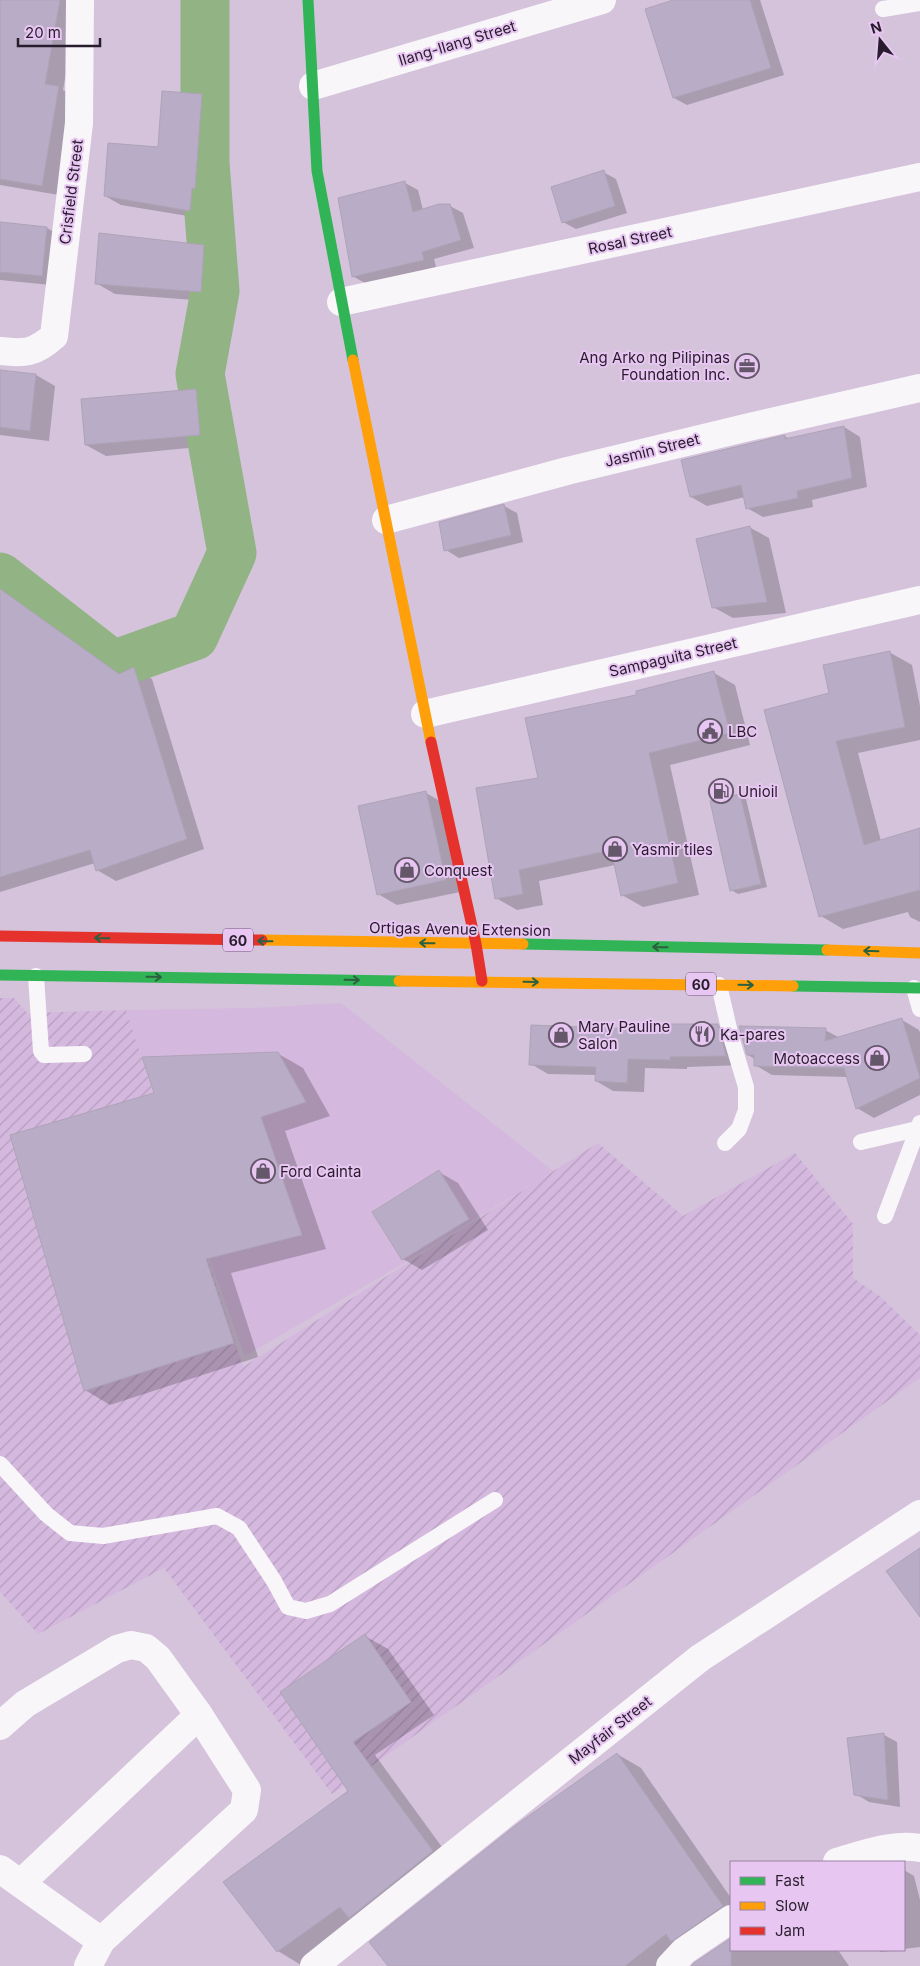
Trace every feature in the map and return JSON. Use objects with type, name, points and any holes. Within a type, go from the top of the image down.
[{"type":"main road","points":[[308,0],[317,171],[341,302],[425,714],[476,944],[482,981]]},
{"type":"main road","name":"Ortigas Avenue Extension","points":[[0,936],[787,948],[920,953]]},
{"type":"main road","name":"60","points":[[0,975],[917,988]]},
{"type":"street","name":"Crisfield Street","points":[[5,351],[27,352],[40,348],[54,336],[80,123],[80,0]]},
{"type":"street","name":"Ilang-Ilang Street","points":[[313,86],[602,0]]},
{"type":"street","name":"Rosal Street","points":[[341,302],[920,177]]},
{"type":"street","name":"Jasmin Street","points":[[386,520],[567,471],[920,388]]},
{"type":"street","name":"Sampaguita Street","points":[[425,714],[920,600]]},
{"type":"street","name":"Mayfair Street","points":[[314,1966],[700,1658],[920,1514]]},
{"type":"street","points":[[0,1726],[25,1704],[117,1650],[131,1645],[146,1648],[158,1658],[199,1715],[247,1790],[244,1810],[101,1941],[88,1966]]},
{"type":"street","points":[[101,1941],[10,1876],[199,1715]]},
{"type":"street","points":[[840,1861],[863,1854],[907,1846],[920,1848]]},
{"type":"street","points":[[670,1966],[684,1951],[730,1920]]},
{"type":"lane","points":[[883,9],[920,3]]},
{"type":"lane","points":[[36,976],[41,1051],[44,1055],[84,1054]]},
{"type":"lane","points":[[719,985],[731,1037],[746,1087],[746,1110],[739,1128],[725,1143]]},
{"type":"lane","points":[[917,988],[920,1009]]},
{"type":"lane","points":[[860,1142],[918,1126]]},
{"type":"lane","points":[[885,1216],[918,1126]]},
{"type":"lane","points":[[0,1464],[46,1514],[70,1533],[104,1536],[217,1516],[239,1528],[274,1581],[288,1607],[306,1611],[330,1604],[495,1500]]},
{"type":"shaded area","points":[[0,998],[14,998],[27,1013],[126,1010],[243,1367],[598,1143],[683,1216],[795,1153],[853,1224],[853,1278],[881,1297],[920,1335],[920,1378],[332,1794],[164,1568],[38,1634],[0,1592]]},
{"type":"shaded area","points":[[341,1003],[553,1171],[399,1266],[245,1356],[209,1258],[126,1010],[252,1008]]},
{"type":"building","points":[[0,0],[60,0],[45,84],[59,86],[42,186],[0,179]]},
{"type":"building","points":[[673,0],[750,0],[771,68],[673,98],[645,9]]},
{"type":"building","points":[[162,91],[202,94],[195,189],[192,188],[190,211],[104,196],[108,143],[158,147]]},
{"type":"building","points":[[604,170],[615,206],[562,223],[551,187]]},
{"type":"building","points":[[405,181],[413,212],[439,204],[450,204],[461,240],[422,252],[424,260],[352,277],[338,198]]},
{"type":"building","points":[[0,222],[47,227],[42,276],[0,272]]},
{"type":"building","points":[[99,233],[204,245],[201,292],[95,284]]},
{"type":"building","points":[[0,370],[36,374],[30,431],[0,427]]},
{"type":"building","points":[[196,389],[200,435],[85,445],[81,399]]},
{"type":"building","points":[[844,426],[852,478],[797,491],[798,498],[746,509],[741,485],[690,497],[681,460],[785,435],[785,439]]},
{"type":"building","points":[[504,504],[511,535],[444,551],[439,522]]},
{"type":"building","points":[[750,526],[767,602],[712,608],[696,539]]},
{"type":"building","points":[[0,589],[119,674],[134,667],[187,839],[96,871],[90,850],[0,877]]},
{"type":"building","points":[[890,651],[905,727],[836,741],[864,845],[920,828],[920,890],[819,917],[764,710],[829,693],[823,665]]},
{"type":"building","points":[[714,671],[730,733],[649,753],[678,883],[621,896],[611,850],[519,870],[523,894],[495,899],[476,788],[538,778],[525,718],[636,695],[636,691]]},
{"type":"building","points":[[426,791],[446,880],[377,895],[358,806]]},
{"type":"building","points":[[740,794],[761,884],[730,891],[710,801]]},
{"type":"building","points":[[902,1018],[920,1078],[856,1109],[844,1068],[754,1066],[754,1055],[747,1055],[739,1026],[826,1028],[825,1041]]},
{"type":"building","points":[[635,1024],[718,1024],[726,1056],[670,1057],[670,1060],[628,1059],[627,1083],[595,1081],[596,1067],[529,1065],[531,1025],[635,1029]]},
{"type":"building","points":[[278,1052],[306,1102],[261,1117],[302,1235],[206,1259],[234,1343],[84,1391],[10,1135],[154,1093],[142,1057]]},
{"type":"building","points":[[439,1170],[469,1219],[402,1260],[372,1212]]},
{"type":"building","points":[[920,1548],[920,1617],[886,1571]]},
{"type":"building","points":[[365,1634],[411,1702],[353,1742],[433,1851],[349,1918],[340,1907],[277,1952],[223,1882],[348,1791],[280,1692]]},
{"type":"building","points":[[884,1733],[888,1800],[854,1795],[847,1738]]},
{"type":"building","points":[[617,1753],[723,1906],[671,1942],[666,1934],[625,1966],[388,1966],[369,1942],[516,1825]]},
{"type":"building","points":[[730,1939],[731,1966],[691,1966]]},
{"type":"waterway","points":[[0,577],[113,665],[194,636],[232,553],[200,374],[215,291],[205,163],[205,0]]},
{"type":"traffic: fast","points":[[308,0],[317,171],[353,360]]},
{"type":"traffic: fast","points":[[523,944],[827,950]]},
{"type":"traffic: fast","points":[[0,975],[399,981]]},
{"type":"traffic: fast","points":[[793,986],[920,988]]},
{"type":"traffic: slow","points":[[353,360],[431,742]]},
{"type":"traffic: slow","points":[[262,940],[523,944]]},
{"type":"traffic: slow","points":[[827,950],[920,953]]},
{"type":"traffic: slow","points":[[399,981],[793,986]]},
{"type":"traffic: jam","points":[[431,742],[476,944],[482,981]]},
{"type":"traffic: jam","points":[[0,936],[262,940]]},
{"type":"place","name":"Ang Arko ng Pilipinas Foundation Inc.","points":[[747,366]]},
{"type":"place","name":"LBC","points":[[710,731]]},
{"type":"place","name":"Unioil","points":[[721,791]]},
{"type":"place","name":"Yasmir tiles","points":[[615,849]]},
{"type":"place","name":"Conquest","points":[[407,870]]},
{"type":"place","name":"Ka-pares","points":[[702,1034]]},
{"type":"place","name":"Mary Pauline Salon","points":[[561,1035]]},
{"type":"place","name":"Motoaccess","points":[[877,1058]]},
{"type":"place","name":"Ford Cainta","points":[[263,1171]]}]
